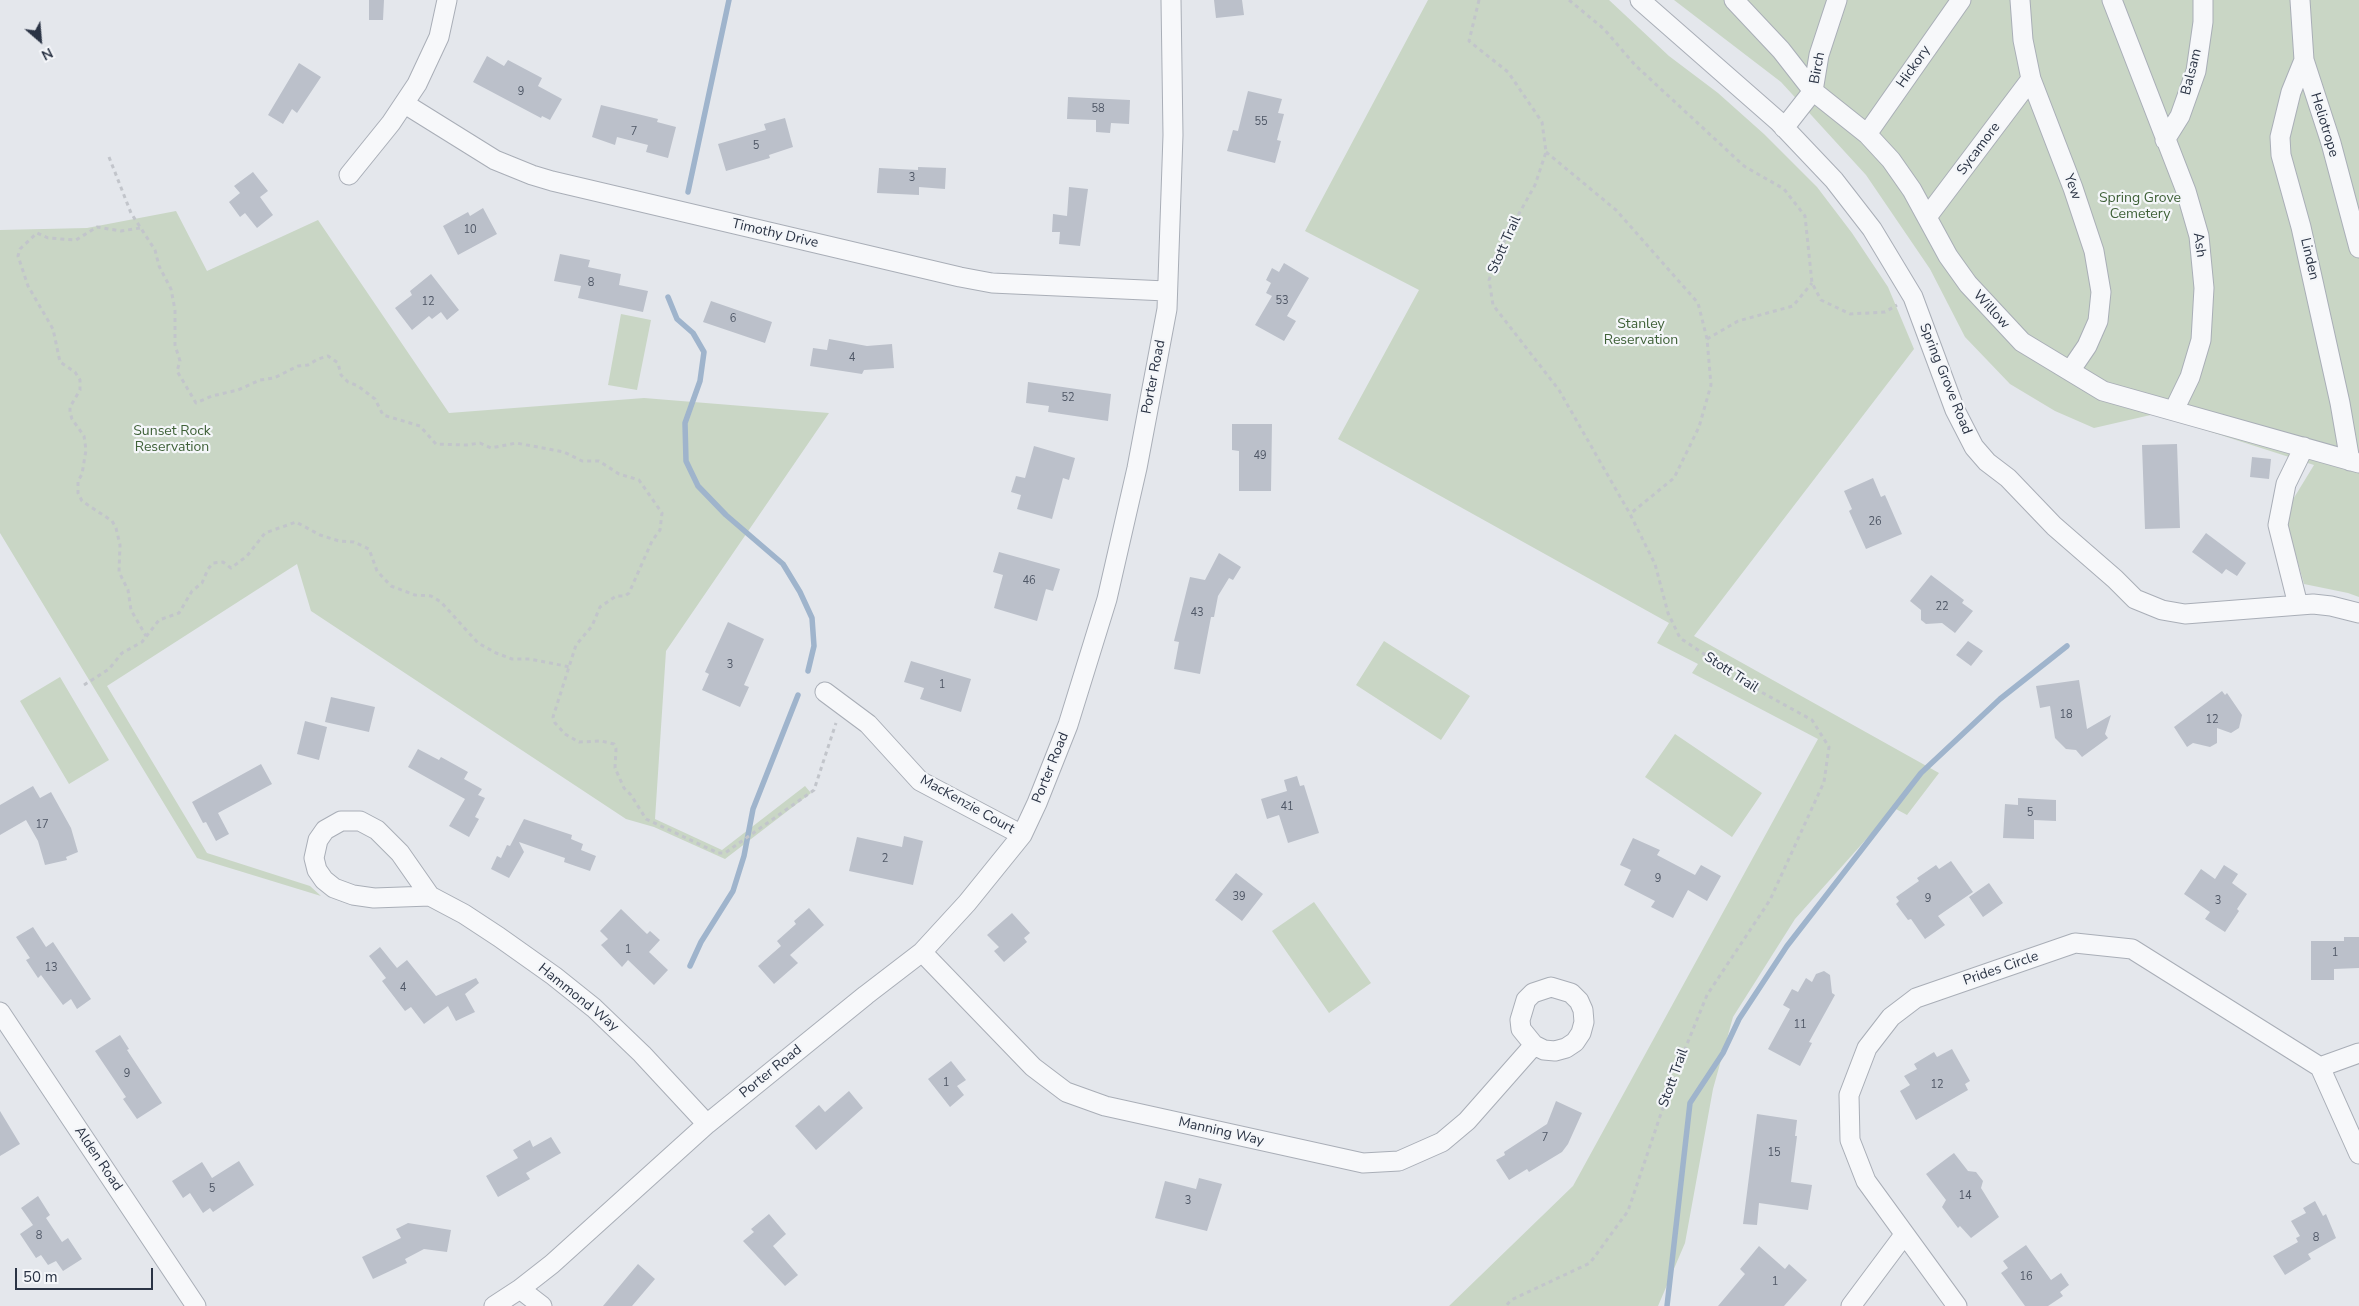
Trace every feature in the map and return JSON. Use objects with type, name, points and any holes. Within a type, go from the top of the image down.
[{"type":"street","points":[[349,175],[405,104],[429,63],[439,37],[447,0]]},
{"type":"street","name":"Porter Road","points":[[494,1306],[520,1289],[567,1251],[707,1124],[866,994],[922,952],[968,903],[1022,835],[1068,725],[1107,599],[1137,468],[1167,309],[1166,291],[1173,135],[1171,0]]},
{"type":"street","name":"Spring Grove Road","points":[[1640,0],[1784,128],[1834,180],[1872,229],[1913,297],[1955,410],[1974,447],[1987,462],[2008,478],[2054,526],[2135,599],[2162,610],[2185,614],[2224,613],[2298,605],[2331,606],[2359,613]]},
{"type":"street","name":"Willow","points":[[1734,0],[1781,50],[1813,91],[1867,134],[1907,182],[1948,256],[1968,284],[1992,312],[2022,342],[2103,391],[2355,462]]},
{"type":"street","name":"Birch","points":[[1784,128],[1813,91],[1819,55],[1837,0]]},
{"type":"street","name":"Hickory","points":[[1867,134],[1961,0]]},
{"type":"street","name":"Yew","points":[[2020,0],[2023,40],[2031,79],[2073,188],[2094,251],[2101,292],[2098,321],[2088,346],[2070,371]]},
{"type":"street","name":"Ash","points":[[2112,0],[2186,191],[2199,236],[2204,288],[2201,340],[2190,377],[2174,410]]},
{"type":"street","name":"Balsam","points":[[2166,140],[2180,116],[2196,71],[2203,22],[2203,0]]},
{"type":"street","name":"Heliotrope","points":[[2300,0],[2304,60],[2330,143],[2359,248]]},
{"type":"street","name":"Linden","points":[[2304,60],[2291,92],[2280,137],[2281,155],[2301,226],[2355,462]]},
{"type":"street","name":"Sycamore","points":[[1927,217],[2031,79]]},
{"type":"street","name":"Timothy Drive","points":[[405,104],[496,160],[532,175],[559,182],[960,277],[992,282],[1166,291]]},
{"type":"street","points":[[2298,605],[2278,525],[2286,484],[2304,447]]},
{"type":"street","name":"MacKenzie Court","points":[[825,692],[868,724],[920,781],[1022,835]]},
{"type":"street","name":"Hammond Way","points":[[430,896],[369,898],[353,895],[334,888],[324,880],[317,870],[314,858],[318,840],[325,830],[335,823],[354,820],[365,824],[386,837],[397,849],[430,896],[485,927],[574,992],[642,1054],[707,1124]]},
{"type":"street","name":"Prides Circle","points":[[1957,1306],[1866,1181],[1850,1140],[1849,1094],[1867,1048],[1892,1017],[1916,998],[2075,943],[2132,948],[2320,1067]]},
{"type":"street","name":"Manning Way","points":[[922,952],[1034,1067],[1066,1092],[1105,1106],[1363,1163],[1399,1161],[1442,1142],[1468,1121],[1534,1046]]},
{"type":"street","name":"Alden Road","points":[[0,1012],[5,1033],[196,1306]]},
{"type":"street","points":[[2359,1053],[2320,1067],[2359,1154]]},
{"type":"street","points":[[1851,1306],[1904,1235]]},
{"type":"street","points":[[520,1289],[542,1306]]},
{"type":"path","name":"Stott Trail","points":[[1479,0],[1469,41],[1508,72],[1542,122],[1546,152],[1535,185],[1506,238],[1489,280],[1492,305],[1559,390],[1630,514],[1655,564],[1668,613],[1680,638],[1763,693],[1812,720],[1829,747],[1824,782],[1770,900],[1706,995],[1672,1081],[1628,1211],[1590,1262],[1510,1300],[1506,1306]]},
{"type":"path","points":[[1569,0],[1604,29],[1635,65],[1744,166],[1784,189],[1805,216],[1812,283],[1821,300],[1850,314],[1885,312],[1913,297]]},
{"type":"path","points":[[1546,152],[1616,210],[1698,303],[1707,339],[1711,385],[1699,428],[1674,478],[1630,514]]},
{"type":"path","points":[[109,157],[131,213],[155,250],[158,266],[171,289],[177,336],[175,345],[180,361],[177,372],[196,403],[212,396],[238,390],[260,380],[274,378],[298,366],[308,365],[328,356],[338,363],[341,375],[348,382],[358,386],[375,399],[384,415],[420,426],[436,444],[466,445],[480,443],[491,448],[516,443],[564,452],[582,461],[599,461],[619,474],[639,480],[662,513],[660,530],[652,541],[629,594],[616,596],[600,607],[592,626],[576,645],[554,718],[559,728],[579,742],[602,741],[614,744],[616,748],[616,768],[624,788],[631,795],[646,819],[718,853],[725,853],[814,790],[836,724],[845,707]]},
{"type":"path","points":[[140,228],[121,231],[97,228],[76,240],[48,238],[37,233],[20,248],[18,256],[28,286],[53,329],[60,362],[75,372],[80,380],[80,390],[70,407],[70,412],[84,436],[86,450],[82,474],[78,481],[78,493],[82,502],[112,521],[116,528],[120,545],[119,572],[128,590],[131,610],[146,636]]},
{"type":"path","points":[[1707,339],[1738,321],[1793,306],[1812,283]]},
{"type":"path","points":[[84,685],[109,669],[122,653],[142,642],[160,620],[179,613],[192,591],[202,583],[208,569],[213,564],[223,562],[231,568],[247,556],[265,533],[296,522],[320,535],[339,541],[354,542],[369,549],[377,571],[391,586],[415,595],[431,596],[441,602],[478,643],[496,653],[512,659],[530,659],[570,667]]},
{"type":"green space","name":"Stanley Reservation","points":[[1428,0],[1609,0],[1669,56],[1718,93],[1764,134],[1817,187],[1852,233],[1888,287],[1914,349],[1694,636],[1939,773],[1907,815],[1894,808],[1795,919],[1733,1017],[1713,1089],[1685,1243],[1658,1306],[1449,1306],[1573,1186],[1818,739],[1692,673],[1698,664],[1657,643],[1669,623],[1338,439],[1419,290],[1305,231]]},
{"type":"green space","name":"Spring Grove Cemetery","points":[[1674,0],[2359,0],[2359,597],[2304,584],[2286,520],[2292,501],[2314,465],[2155,414],[2094,428],[2055,411],[2010,384],[1965,337],[1930,269],[1866,175],[1781,82]]},
{"type":"green space","name":"Sunset Rock Reservation","points":[[176,211],[207,271],[318,220],[449,413],[644,398],[829,413],[666,651],[655,819],[722,850],[805,786],[811,793],[725,859],[654,827],[626,819],[311,611],[297,564],[107,686],[207,853],[310,886],[321,896],[197,858],[0,533],[0,230],[87,228]]},
{"type":"green space","points":[[621,314],[651,320],[637,390],[608,385]]},
{"type":"green space","points":[[1384,641],[1470,696],[1441,740],[1356,685]]},
{"type":"green space","points":[[60,677],[109,760],[69,784],[20,701]]},
{"type":"green space","points":[[1675,734],[1762,793],[1732,837],[1645,777]]},
{"type":"green space","points":[[1314,902],[1371,983],[1329,1013],[1272,931]]},
{"type":"building","points":[[369,0],[384,0],[383,20],[369,20]]},
{"type":"building","points":[[1214,0],[1242,0],[1244,15],[1216,18]]},
{"type":"building","points":[[487,56],[504,66],[508,60],[542,78],[538,86],[562,99],[550,120],[542,116],[541,118],[473,82]]},
{"type":"building","points":[[299,63],[321,77],[297,113],[292,109],[283,124],[268,115]]},
{"type":"building","points":[[1248,91],[1282,99],[1278,113],[1284,114],[1277,140],[1281,141],[1275,163],[1227,151],[1233,130],[1238,131]]},
{"type":"building","points":[[1068,97],[1130,100],[1129,124],[1111,123],[1110,133],[1096,132],[1096,120],[1067,119]]},
{"type":"building","points":[[601,105],[658,119],[657,122],[676,127],[668,158],[646,152],[648,145],[617,137],[615,145],[592,137]]},
{"type":"building","points":[[785,118],[793,147],[769,155],[770,158],[726,171],[718,144],[766,130],[764,124]]},
{"type":"building","points":[[918,167],[946,168],[945,189],[919,187],[919,195],[877,193],[879,168],[918,170]]},
{"type":"building","points":[[253,172],[268,191],[260,197],[273,215],[257,228],[245,213],[240,217],[229,202],[240,193],[234,186]]},
{"type":"building","points":[[1069,187],[1088,189],[1080,246],[1059,244],[1060,232],[1052,232],[1053,214],[1067,216]]},
{"type":"building","points":[[483,208],[497,234],[458,255],[443,226],[468,212],[470,216]]},
{"type":"building","points":[[560,254],[590,260],[588,267],[621,274],[619,285],[648,291],[643,312],[578,298],[581,286],[554,281]]},
{"type":"building","points":[[1284,263],[1309,278],[1287,316],[1296,321],[1284,341],[1255,325],[1272,296],[1266,293],[1271,283],[1266,280],[1272,268],[1279,272]]},
{"type":"building","points":[[431,274],[459,310],[447,320],[441,312],[432,319],[429,316],[412,330],[395,308],[412,295],[410,291]]},
{"type":"building","points":[[711,301],[772,322],[765,343],[703,322]]},
{"type":"building","points":[[829,339],[867,346],[892,344],[894,368],[864,370],[862,374],[810,366],[813,348],[827,350]]},
{"type":"building","points":[[1028,382],[1111,394],[1108,421],[1048,412],[1049,406],[1026,403]]},
{"type":"building","points":[[1232,424],[1272,424],[1271,491],[1239,491],[1239,451],[1232,450]]},
{"type":"building","points":[[2177,444],[2180,528],[2145,529],[2142,445]]},
{"type":"building","points":[[1034,446],[1075,458],[1069,480],[1063,478],[1052,519],[1017,509],[1021,495],[1011,492],[1016,476],[1025,478]]},
{"type":"building","points":[[2252,457],[2271,459],[2269,479],[2250,477]]},
{"type":"building","points":[[1873,478],[1881,497],[1885,495],[1902,534],[1866,549],[1849,511],[1852,509],[1844,491]]},
{"type":"building","points":[[2206,533],[2246,563],[2237,576],[2226,569],[2222,574],[2192,552]]},
{"type":"building","points":[[999,552],[1060,569],[1053,591],[1046,589],[1037,621],[994,608],[1003,575],[993,572]]},
{"type":"building","points":[[1219,553],[1241,567],[1233,580],[1229,578],[1218,596],[1214,617],[1211,617],[1200,674],[1174,669],[1179,642],[1174,641],[1190,577],[1205,580]]},
{"type":"building","points":[[1931,575],[1964,600],[1962,603],[1973,611],[1955,633],[1942,623],[1926,624],[1921,620],[1921,610],[1910,601]]},
{"type":"building","points":[[728,622],[764,639],[744,685],[749,687],[740,707],[702,690],[709,674],[705,672]]},
{"type":"building","points":[[1968,641],[1983,651],[1971,666],[1956,655]]},
{"type":"building","points":[[911,661],[971,679],[961,712],[920,699],[924,688],[904,682]]},
{"type":"building","points":[[2079,680],[2087,729],[2111,715],[2105,734],[2108,738],[2082,757],[2076,750],[2066,749],[2055,738],[2050,706],[2040,708],[2036,686]]},
{"type":"building","points":[[2222,691],[2225,695],[2227,693],[2242,715],[2239,728],[2231,733],[2217,728],[2217,743],[2210,747],[2193,743],[2187,747],[2174,727]]},
{"type":"building","points":[[331,697],[375,707],[369,732],[325,722]]},
{"type":"building","points":[[305,721],[327,727],[319,760],[297,754]]},
{"type":"building","points":[[418,749],[439,760],[441,757],[468,772],[464,779],[482,789],[478,795],[485,798],[475,817],[479,819],[469,837],[449,826],[465,799],[408,767]]},
{"type":"building","points":[[261,764],[272,784],[218,813],[229,834],[216,841],[206,822],[203,823],[192,802]]},
{"type":"building","points":[[1297,776],[1300,786],[1304,785],[1319,833],[1288,843],[1279,815],[1267,819],[1261,799],[1287,791],[1284,780]]},
{"type":"building","points":[[33,786],[40,798],[51,792],[71,828],[78,852],[66,857],[67,860],[45,865],[38,841],[26,820],[0,835],[0,805]]},
{"type":"building","points":[[2018,798],[2056,800],[2056,821],[2034,820],[2034,839],[2003,838],[2005,804],[2018,805]]},
{"type":"building","points":[[524,819],[572,835],[571,839],[583,844],[581,850],[596,856],[590,871],[564,862],[565,858],[519,842],[524,852],[509,878],[491,869],[497,856],[501,858],[507,845],[510,846]]},
{"type":"building","points":[[904,836],[923,841],[913,885],[849,871],[857,837],[902,847]]},
{"type":"building","points":[[1633,838],[1660,850],[1657,855],[1695,875],[1701,865],[1721,876],[1707,901],[1688,890],[1673,918],[1651,907],[1655,901],[1624,885],[1631,870],[1620,865]]},
{"type":"building","points":[[1951,861],[1973,892],[1938,916],[1945,925],[1925,939],[1911,919],[1908,920],[1896,904],[1899,901],[1896,897],[1919,881],[1917,878],[1936,865],[1939,869]]},
{"type":"building","points":[[2224,865],[2238,874],[2232,883],[2247,894],[2237,909],[2239,911],[2225,932],[2205,919],[2210,912],[2184,894],[2201,869],[2215,879]]},
{"type":"building","points":[[1236,873],[1263,894],[1242,921],[1215,900]]},
{"type":"building","points":[[1989,883],[2003,903],[1983,917],[1969,897]]},
{"type":"building","points":[[809,908],[824,925],[790,955],[798,963],[774,984],[758,966],[781,946],[777,941],[796,924],[794,921]]},
{"type":"building","points":[[621,909],[647,934],[650,931],[660,940],[649,952],[668,970],[654,985],[628,960],[622,967],[601,945],[608,939],[600,931]]},
{"type":"building","points":[[1012,913],[1030,933],[1024,938],[1027,942],[1004,962],[994,951],[999,947],[987,935]]},
{"type":"building","points":[[33,927],[46,947],[53,942],[91,999],[77,1009],[71,999],[63,1005],[41,975],[38,978],[26,960],[30,958],[16,937]]},
{"type":"building","points":[[2344,937],[2359,937],[2359,968],[2334,969],[2334,980],[2311,980],[2311,941],[2344,941]]},
{"type":"building","points":[[380,947],[397,968],[407,960],[436,996],[476,978],[479,983],[465,994],[475,1012],[456,1021],[448,1006],[424,1024],[411,1007],[405,1011],[382,981],[386,978],[369,956]]},
{"type":"building","points":[[1824,971],[1830,975],[1832,993],[1835,995],[1809,1042],[1812,1043],[1800,1066],[1768,1049],[1790,1009],[1783,1005],[1792,989],[1798,992],[1806,978],[1812,982],[1816,974]]},
{"type":"building","points":[[120,1035],[129,1049],[127,1050],[162,1103],[137,1119],[123,1099],[126,1097],[95,1051]]},
{"type":"building","points":[[1952,1049],[1970,1081],[1965,1084],[1968,1090],[1916,1120],[1900,1091],[1910,1085],[1904,1076],[1917,1069],[1914,1064],[1934,1052],[1937,1057]]},
{"type":"building","points":[[951,1061],[966,1080],[957,1086],[964,1095],[950,1107],[928,1079]]},
{"type":"building","points":[[849,1091],[863,1108],[816,1150],[795,1126],[819,1105],[825,1112]]},
{"type":"building","points":[[1556,1101],[1582,1113],[1568,1144],[1562,1152],[1529,1172],[1527,1169],[1509,1180],[1496,1160],[1505,1155],[1504,1152],[1547,1124]]},
{"type":"building","points":[[0,1111],[20,1144],[0,1156]]},
{"type":"building","points":[[1757,1114],[1797,1120],[1795,1136],[1797,1136],[1791,1182],[1812,1185],[1808,1210],[1759,1203],[1757,1225],[1743,1224]]},
{"type":"building","points":[[551,1137],[561,1153],[526,1173],[530,1179],[498,1197],[486,1176],[518,1158],[513,1150],[530,1140],[533,1147]]},
{"type":"building","points":[[1954,1153],[1968,1171],[1976,1172],[1983,1181],[1981,1188],[1999,1217],[1971,1238],[1960,1226],[1958,1228],[1942,1207],[1946,1200],[1926,1174]]},
{"type":"building","points":[[239,1161],[254,1185],[213,1212],[210,1208],[203,1213],[190,1193],[183,1198],[172,1181],[202,1162],[212,1178]]},
{"type":"building","points":[[1199,1178],[1222,1184],[1207,1231],[1155,1218],[1165,1181],[1196,1189]]},
{"type":"building","points":[[38,1196],[50,1215],[46,1218],[62,1242],[68,1238],[82,1259],[63,1271],[56,1261],[48,1265],[41,1255],[36,1258],[20,1234],[33,1225],[21,1208]]},
{"type":"building","points":[[2315,1201],[2323,1216],[2326,1214],[2336,1238],[2308,1254],[2311,1259],[2285,1275],[2273,1256],[2298,1242],[2296,1238],[2300,1236],[2291,1221],[2306,1213],[2303,1208]]},
{"type":"building","points":[[769,1214],[786,1234],[773,1246],[798,1275],[785,1286],[743,1241],[754,1232],[751,1229]]},
{"type":"building","points":[[408,1223],[451,1230],[447,1252],[424,1249],[405,1259],[407,1263],[373,1279],[362,1257],[401,1238],[396,1229]]},
{"type":"building","points":[[2026,1245],[2051,1280],[2061,1273],[2069,1285],[2060,1292],[2063,1296],[2048,1306],[2025,1306],[2001,1273],[2008,1268],[2003,1261]]},
{"type":"building","points":[[1759,1246],[1785,1269],[1789,1264],[1807,1280],[1784,1306],[1718,1306],[1745,1274],[1740,1269]]},
{"type":"building","points":[[638,1264],[655,1279],[632,1306],[603,1306]]},
{"type":"waterway","points":[[688,192],[729,0]]},
{"type":"waterway","points":[[668,297],[677,319],[693,333],[704,352],[700,381],[685,423],[686,461],[698,486],[726,515],[783,564],[800,592],[812,618],[814,646],[808,671]]},
{"type":"waterway","points":[[1667,1306],[1690,1103],[1723,1053],[1739,1019],[1787,946],[1921,773],[2000,699],[2067,646]]},
{"type":"waterway","points":[[690,966],[701,942],[733,891],[744,856],[753,809],[798,695]]}]
